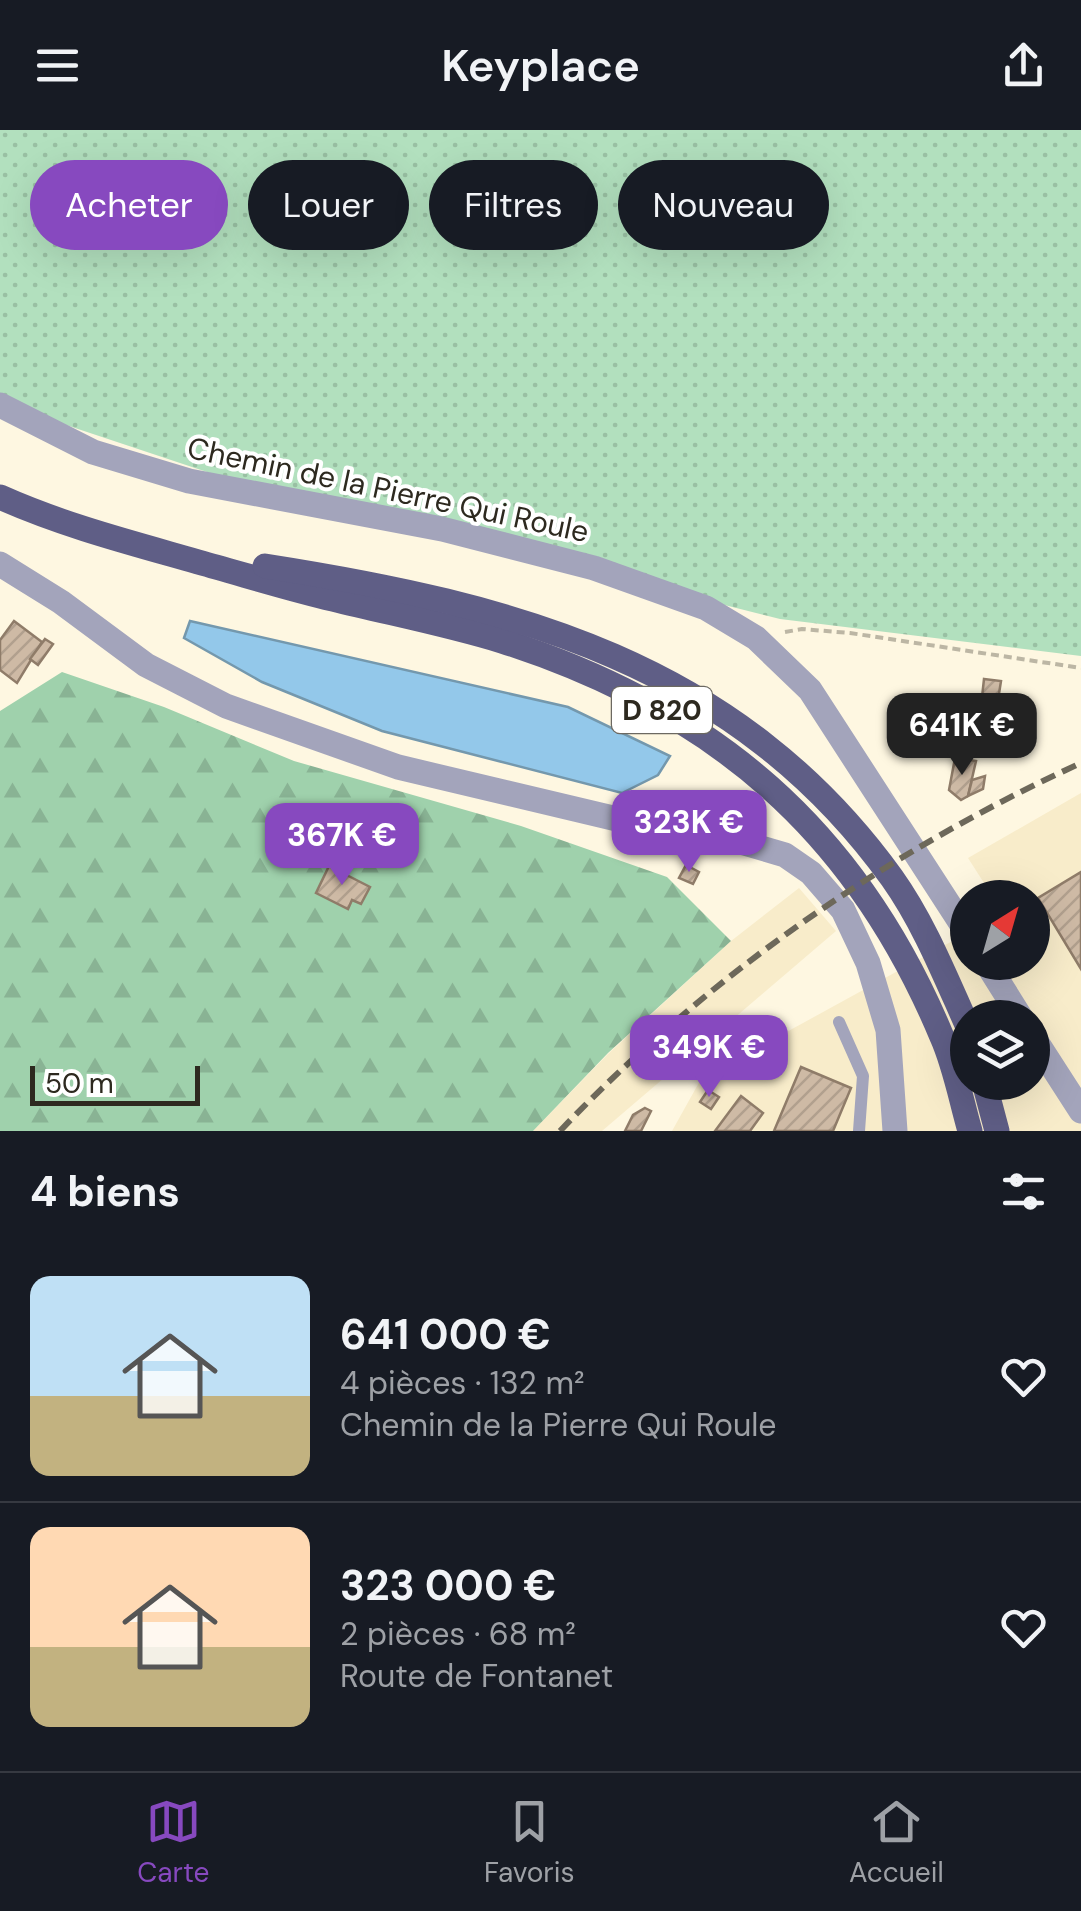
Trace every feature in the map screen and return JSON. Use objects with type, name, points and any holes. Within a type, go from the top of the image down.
[{"type":"main road","name":"D 820","points":[[0,497],[31,511],[151,549],[502,642],[601,678],[682,720],[749,767],[821,835],[871,902],[908,961],[944,1041],[970,1131]]},
{"type":"main road","name":"D 820","points":[[151,549],[336,577],[512,616],[609,651],[694,696],[766,745],[840,811],[903,896],[956,1000]]},
{"type":"main road","points":[[989,1100],[997,1131]]},
{"type":"street","name":"Chemin de la Pierre Qui Roule","points":[[0,405],[93,452],[189,481],[442,529],[594,568],[706,608],[756,638],[810,690],[950,906]]},
{"type":"street","points":[[0,564],[146,665],[226,706],[398,767],[680,834],[740,842],[785,854],[812,873],[843,910],[868,963],[888,1030],[895,1131]]},
{"type":"street","points":[[1050,1063],[1081,1110]]},
{"type":"lane","points":[[839,1022],[862,1076],[859,1131]]},
{"type":"path","points":[[756,638],[802,629],[1081,668]]},
{"type":"shaded area","points":[[1081,793],[1081,1131],[672,1131],[701,1079],[950,942],[950,980],[1050,980],[1050,880],[982,880],[968,858]]},
{"type":"shaded area","points":[[799,888],[836,931],[602,1131],[533,1131],[608,1054],[731,941]]},
{"type":"green space","points":[[0,130],[1081,130],[1081,656],[780,619],[237,482],[0,403]]},
{"type":"green space","points":[[62,672],[164,707],[294,761],[521,826],[667,877],[731,941],[608,1053],[533,1131],[0,1131],[0,711]]},
{"type":"water","points":[[190,621],[568,707],[670,756],[658,775],[622,793],[382,731],[262,682],[184,638]]},
{"type":"building","points":[[14,621],[42,642],[17,683],[0,670],[0,640]]},
{"type":"building","points":[[45,639],[53,644],[38,665],[30,659]]},
{"type":"building","points":[[984,679],[1001,681],[998,700],[1005,702],[1000,744],[977,743]]},
{"type":"building","points":[[955,758],[976,761],[968,796],[961,800],[949,790]]},
{"type":"building","points":[[985,776],[983,789],[968,796],[972,780]]},
{"type":"building","points":[[686,865],[699,872],[693,884],[679,878]]},
{"type":"building","points":[[329,866],[370,887],[361,904],[352,900],[348,909],[316,893]]},
{"type":"building","points":[[1081,872],[1081,969],[1050,918],[1050,891]]},
{"type":"building","points":[[801,1067],[851,1088],[833,1131],[774,1131]]},
{"type":"building","points":[[708,1090],[719,1097],[711,1109],[700,1102]]},
{"type":"building","points":[[741,1096],[763,1113],[750,1131],[715,1131]]},
{"type":"building","points":[[645,1108],[651,1111],[641,1131],[625,1131],[633,1115]]},
{"type":"railway","points":[[560,1131],[676,1021],[803,922],[939,836],[1081,763]]}]
